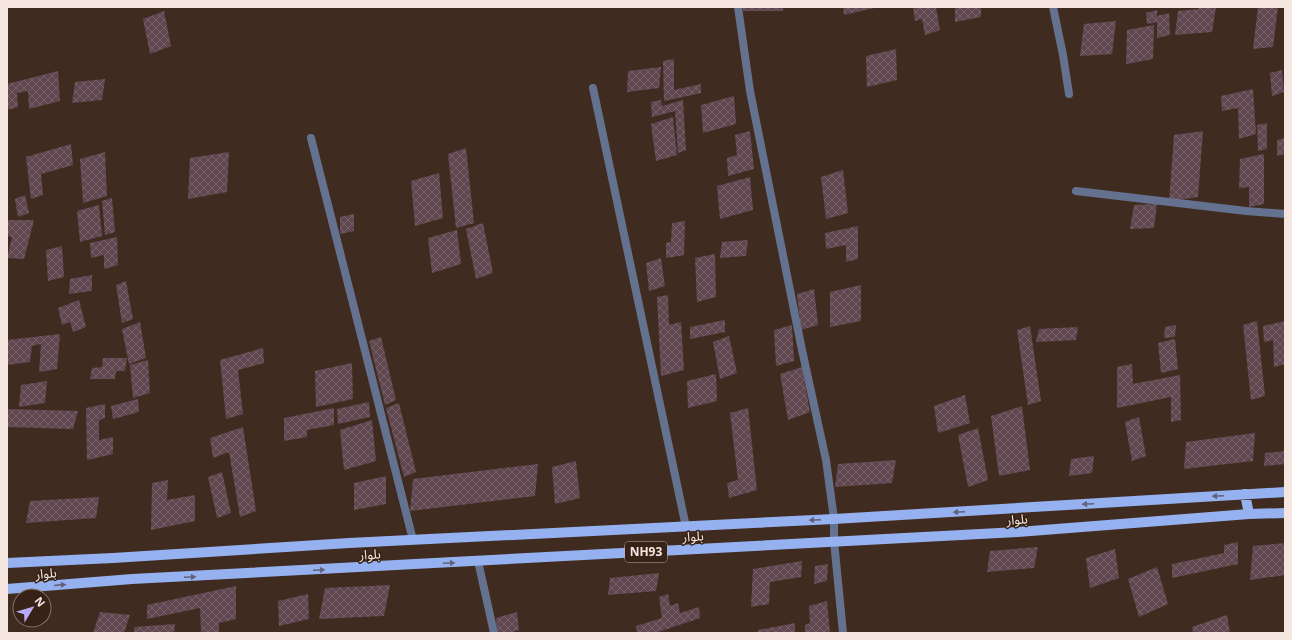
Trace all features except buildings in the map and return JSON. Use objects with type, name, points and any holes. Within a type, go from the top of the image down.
[{"type":"main road","name":"بلوار","points":[[7,563],[413,540],[834,519],[1285,492]]},
{"type":"main road","points":[[1246,494],[1249,514]]},
{"type":"main road","name":"بلوار","points":[[7,589],[132,579],[1010,532],[1249,514],[1285,513]]},
{"type":"street","points":[[738,7],[752,99],[802,350],[826,460],[834,519],[834,542],[843,633]]},
{"type":"street","points":[[1053,7],[1069,94]]},
{"type":"street","points":[[593,88],[686,527]]},
{"type":"street","points":[[311,138],[413,540]]},
{"type":"street","points":[[1076,191],[1246,211],[1285,214]]},
{"type":"street","points":[[478,561],[494,633]]}]
